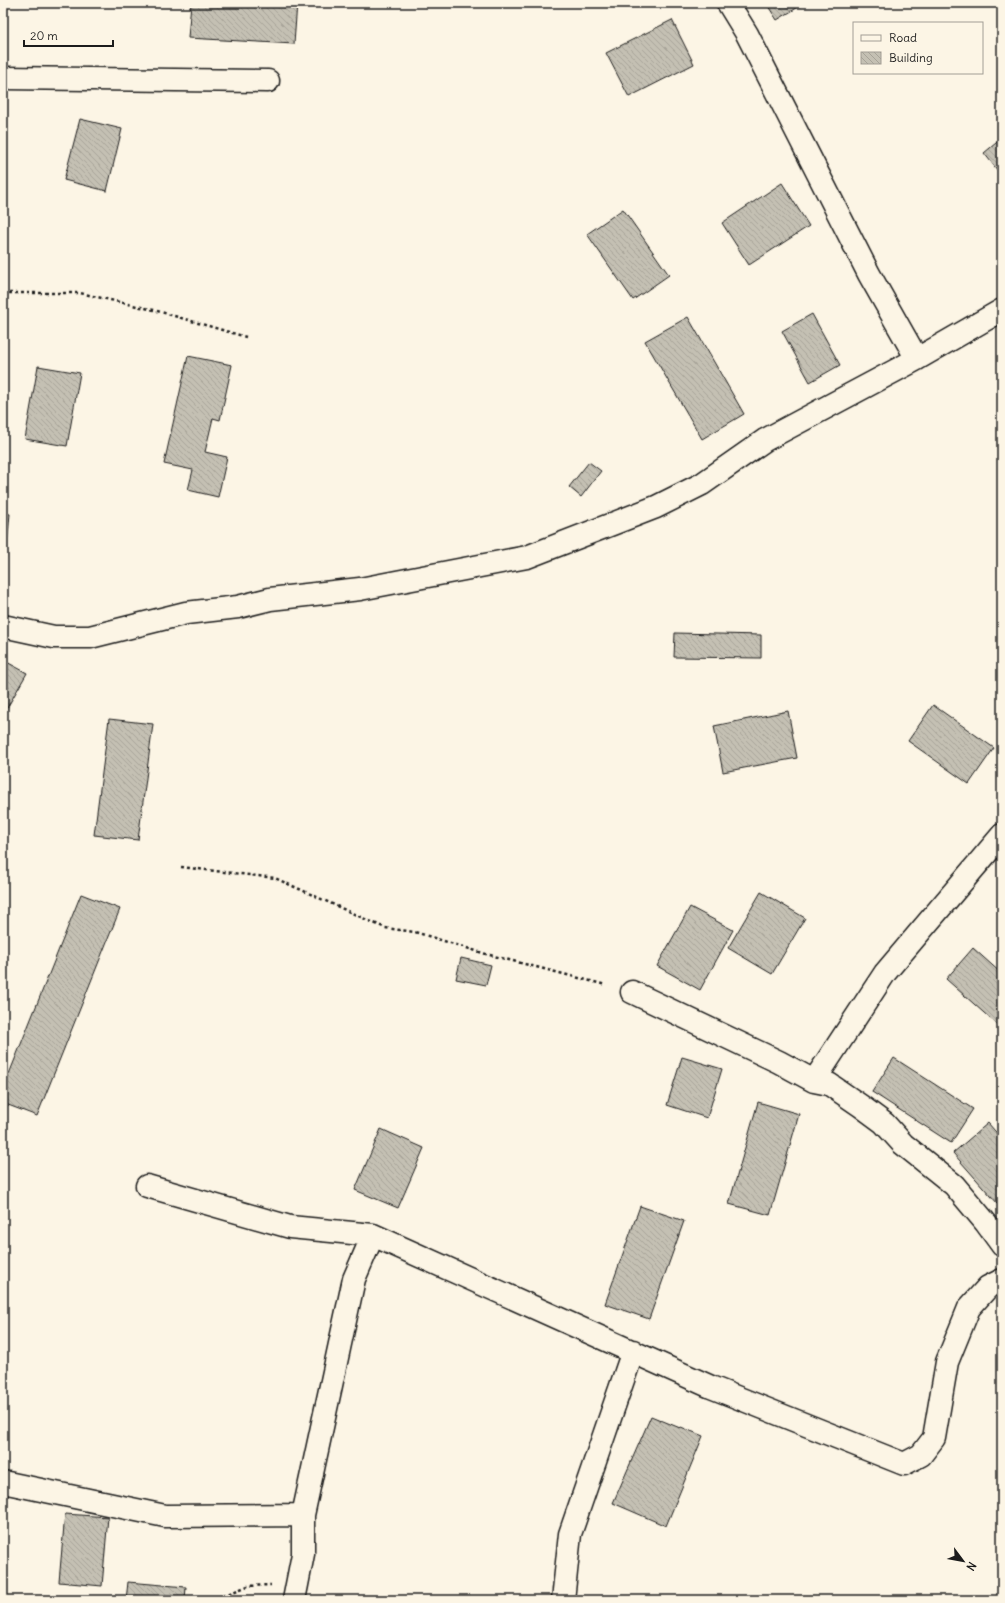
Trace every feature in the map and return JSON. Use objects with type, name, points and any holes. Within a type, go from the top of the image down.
[{"type":"street","points":[[728,3],[747,34],[869,274],[916,359]]},
{"type":"street","points":[[3,78],[268,81]]},
{"type":"street","points":[[3,626],[54,637],[90,637],[186,613],[238,607],[270,599],[360,589],[527,558],[656,507],[702,484],[765,440],[916,359],[1002,310]]},
{"type":"street","points":[[814,1081],[885,972],[1002,835]]},
{"type":"street","points":[[632,992],[779,1062],[814,1081],[829,1084],[884,1123],[903,1144],[954,1185],[986,1223],[1002,1245]]},
{"type":"street","points":[[147,1186],[290,1227],[373,1235],[711,1387],[904,1464],[921,1455],[934,1438],[947,1362],[969,1308],[988,1287],[1002,1280]]},
{"type":"street","points":[[296,1591],[303,1554],[303,1515],[354,1279],[373,1235]]},
{"type":"street","points":[[563,1600],[570,1534],[633,1351]]},
{"type":"street","points":[[3,1482],[165,1516],[303,1515]]},
{"type":"path","points":[[3,293],[80,293],[154,310],[246,337]]},
{"type":"path","points":[[181,867],[275,878],[385,928],[416,932],[486,954],[632,992]]},
{"type":"path","points":[[212,1600],[248,1586],[296,1591]]},
{"type":"building","points":[[191,3],[297,3],[294,44],[188,38]]},
{"type":"building","points":[[766,3],[805,3],[777,20]]},
{"type":"building","points":[[672,20],[694,64],[629,97],[606,53]]},
{"type":"building","points":[[80,119],[122,129],[107,191],[64,180]]},
{"type":"building","points":[[1002,138],[1002,176],[984,153]]},
{"type":"building","points":[[782,183],[809,226],[749,265],[722,223]]},
{"type":"building","points":[[623,209],[669,275],[633,300],[587,234]]},
{"type":"building","points":[[812,314],[840,365],[810,382],[782,331]]},
{"type":"building","points":[[688,317],[744,414],[702,439],[645,341]]},
{"type":"building","points":[[188,356],[232,365],[220,420],[213,418],[205,452],[227,457],[218,497],[188,490],[193,470],[164,464]]},
{"type":"building","points":[[38,366],[80,373],[67,446],[25,439]]},
{"type":"building","points":[[589,462],[601,471],[581,497],[569,487]]},
{"type":"building","points":[[3,513],[10,514],[3,585]]},
{"type":"building","points":[[675,633],[761,635],[761,658],[674,657]]},
{"type":"building","points":[[3,660],[27,673],[3,715]]},
{"type":"building","points":[[933,705],[994,748],[969,784],[908,741]]},
{"type":"building","points":[[788,711],[797,758],[723,772],[714,726]]},
{"type":"building","points":[[109,719],[153,724],[138,840],[94,835]]},
{"type":"building","points":[[761,892],[805,918],[772,974],[728,948]]},
{"type":"building","points":[[81,894],[120,909],[37,1116],[3,1103],[3,1089]]},
{"type":"building","points":[[690,907],[733,930],[700,990],[657,966]]},
{"type":"building","points":[[973,948],[1002,974],[1002,1029],[946,979]]},
{"type":"building","points":[[461,958],[491,965],[486,985],[456,979]]},
{"type":"building","points":[[682,1057],[722,1069],[707,1118],[667,1105]]},
{"type":"building","points":[[894,1058],[973,1109],[951,1143],[872,1092]]},
{"type":"building","points":[[758,1102],[799,1114],[770,1215],[729,1204]]},
{"type":"building","points":[[988,1123],[1002,1139],[1002,1201],[998,1204],[953,1153]]},
{"type":"building","points":[[381,1129],[424,1148],[398,1208],[355,1190]]},
{"type":"building","points":[[640,1206],[684,1221],[649,1319],[605,1304]]},
{"type":"building","points":[[651,1416],[703,1436],[666,1526],[613,1503]]},
{"type":"building","points":[[65,1514],[108,1517],[102,1586],[59,1582]]},
{"type":"building","points":[[128,1582],[186,1587],[185,1600],[126,1600]]}]
